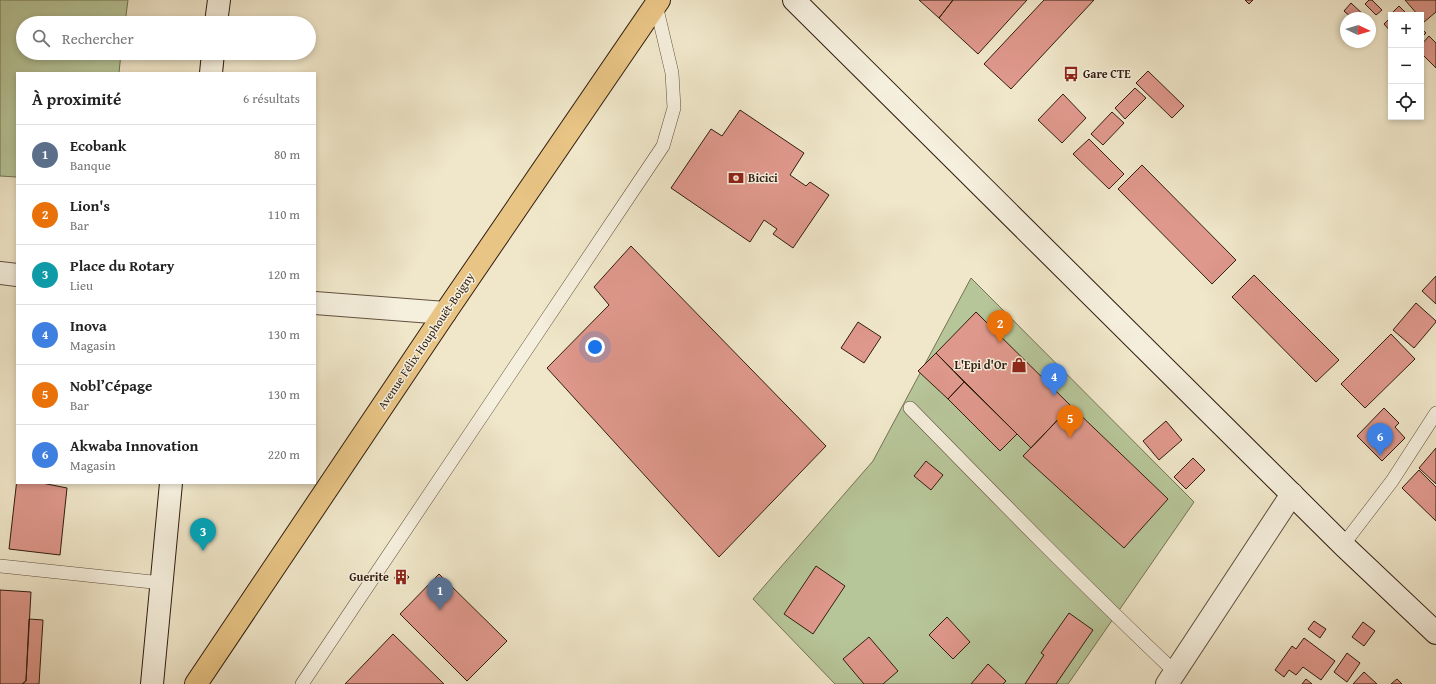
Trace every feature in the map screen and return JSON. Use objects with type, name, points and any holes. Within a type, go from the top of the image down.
[{"type":"highway","name":"Avenue Félix Houphouët-Boigny","points":[[196,684],[445,313],[657,2]]},
{"type":"street","points":[[217,16],[219,0]]},
{"type":"street","points":[[794,0],[1343,545],[1436,633]]},
{"type":"street","points":[[211,72],[212,60]]},
{"type":"street","points":[[0,273],[16,274]]},
{"type":"street","points":[[316,303],[445,313]]},
{"type":"street","points":[[152,684],[171,484]]},
{"type":"street","points":[[1171,678],[1292,494]]},
{"type":"lane","points":[[302,684],[662,146],[674,108],[672,74],[657,2]]},
{"type":"lane","points":[[910,408],[1116,617],[1171,678]]},
{"type":"lane","points":[[1343,545],[1392,481],[1436,413]]},
{"type":"lane","points":[[0,566],[162,583]]},
{"type":"green space","points":[[0,0],[128,0],[126,16],[16,16],[16,60],[120,60],[119,72],[16,72],[16,177],[0,176]]},
{"type":"green space","points":[[971,278],[1194,502],[1068,684],[835,684],[753,599],[873,461]]},
{"type":"building","points":[[919,0],[953,0],[939,18]]},
{"type":"building","points":[[953,0],[1027,0],[978,54],[939,18]]},
{"type":"building","points":[[1044,0],[1094,0],[1011,89],[984,64]]},
{"type":"building","points":[[1245,0],[1253,0],[1249,4]]},
{"type":"building","points":[[1369,0],[1372,0],[1382,10],[1376,15],[1376,12],[1373,12],[1365,4]]},
{"type":"building","points":[[1405,0],[1436,0],[1436,12],[1424,22],[1424,12],[1415,12]]},
{"type":"building","points":[[1351,3],[1361,12],[1345,12],[1344,11]]},
{"type":"building","points":[[1399,6],[1405,12],[1393,12]]},
{"type":"building","points":[[1388,20],[1388,29],[1384,24]]},
{"type":"building","points":[[1429,36],[1436,43],[1436,68],[1424,56],[1424,42]]},
{"type":"building","points":[[1148,71],[1184,106],[1172,118],[1136,83]]},
{"type":"building","points":[[1135,88],[1146,98],[1125,119],[1115,108]]},
{"type":"building","points":[[1063,94],[1086,118],[1062,143],[1038,120]]},
{"type":"building","name":"Bicici","points":[[740,110],[804,153],[790,175],[806,186],[810,182],[829,195],[793,248],[773,234],[777,229],[764,220],[750,242],[671,188],[711,129],[722,136]]},
{"type":"building","points":[[1112,112],[1124,123],[1103,145],[1091,134]]},
{"type":"building","points":[[1089,139],[1124,174],[1109,189],[1073,154]]},
{"type":"building","points":[[1142,165],[1236,260],[1212,284],[1118,189]]},
{"type":"building","points":[[631,246],[826,446],[719,557],[547,368],[609,305],[594,287]]},
{"type":"building","points":[[1254,275],[1339,360],[1316,382],[1232,297]]},
{"type":"building","points":[[1436,276],[1436,304],[1422,291]]},
{"type":"building","points":[[1416,303],[1436,322],[1414,348],[1393,330]]},
{"type":"building","points":[[976,312],[1071,406],[1031,448],[936,353]]},
{"type":"building","points":[[858,322],[881,337],[864,363],[841,348]]},
{"type":"building","points":[[1391,334],[1415,359],[1365,408],[1341,384]]},
{"type":"building","points":[[936,353],[964,382],[948,399],[918,371]]},
{"type":"building","points":[[964,382],[1017,434],[1000,451],[948,399]]},
{"type":"building","points":[[1071,406],[1168,499],[1124,548],[1023,456]]},
{"type":"building","points":[[1384,408],[1399,423],[1395,427],[1405,438],[1382,461],[1357,436]]},
{"type":"building","points":[[1166,421],[1182,440],[1159,460],[1143,441]]},
{"type":"building","points":[[1436,448],[1436,484],[1419,468]]},
{"type":"building","points":[[1193,458],[1205,470],[1186,489],[1174,477]]},
{"type":"building","points":[[926,461],[943,475],[931,490],[914,476]]},
{"type":"building","points":[[1419,470],[1436,487],[1436,521],[1402,488]]},
{"type":"building","points":[[16,484],[47,484],[67,488],[60,555],[9,549]]},
{"type":"building","points":[[816,566],[845,586],[813,634],[784,614]]},
{"type":"building","name":"Guerite","points":[[401,570],[409,577],[402,585],[394,578]]},
{"type":"building","points":[[439,574],[507,641],[467,681],[400,614]]},
{"type":"building","points":[[0,590],[31,592],[26,681],[22,684],[0,684]]},
{"type":"building","points":[[1069,613],[1093,630],[1056,684],[1025,684],[1044,655],[1041,653]]},
{"type":"building","points":[[947,617],[970,642],[953,659],[929,635]]},
{"type":"building","points":[[29,619],[43,620],[39,684],[22,684],[26,681]]},
{"type":"building","points":[[1314,621],[1326,629],[1320,638],[1308,629]]},
{"type":"building","points":[[1363,622],[1375,631],[1364,646],[1352,637]]},
{"type":"building","points":[[393,634],[444,684],[345,684]]},
{"type":"building","points":[[869,637],[898,671],[883,684],[864,684],[843,659]]},
{"type":"building","points":[[1304,638],[1335,661],[1321,680],[1303,667],[1296,675],[1289,670],[1284,677],[1275,670],[1292,646],[1296,649]]},
{"type":"building","points":[[1347,653],[1360,663],[1347,682],[1334,672]]},
{"type":"building","points":[[988,664],[1006,681],[1003,684],[971,684]]},
{"type":"building","points":[[1364,672],[1377,684],[1353,684]]},
{"type":"building","points":[[1306,679],[1312,684],[1302,684]]},
{"type":"building","points":[[1397,679],[1402,684],[1391,684]]},
{"type":"place","name":"Gare CTE","points":[[1071,74]]},
{"type":"place","name":"Bicici","points":[[736,178]]},
{"type":"place","name":"Lion's","points":[[1000,343]]},
{"type":"place","name":"L'Epi d'Or","points":[[1019,365]]},
{"type":"place","name":"Inova","points":[[1054,396]]},
{"type":"place","name":"Nobl’Cépage","points":[[1070,438]]},
{"type":"place","name":"Akwaba Innovation","points":[[1380,456]]},
{"type":"place","name":"Place du Rotary","points":[[203,551]]},
{"type":"place","name":"Guerite","points":[[401,577]]},
{"type":"place","name":"Ecobank","points":[[440,610]]}]
